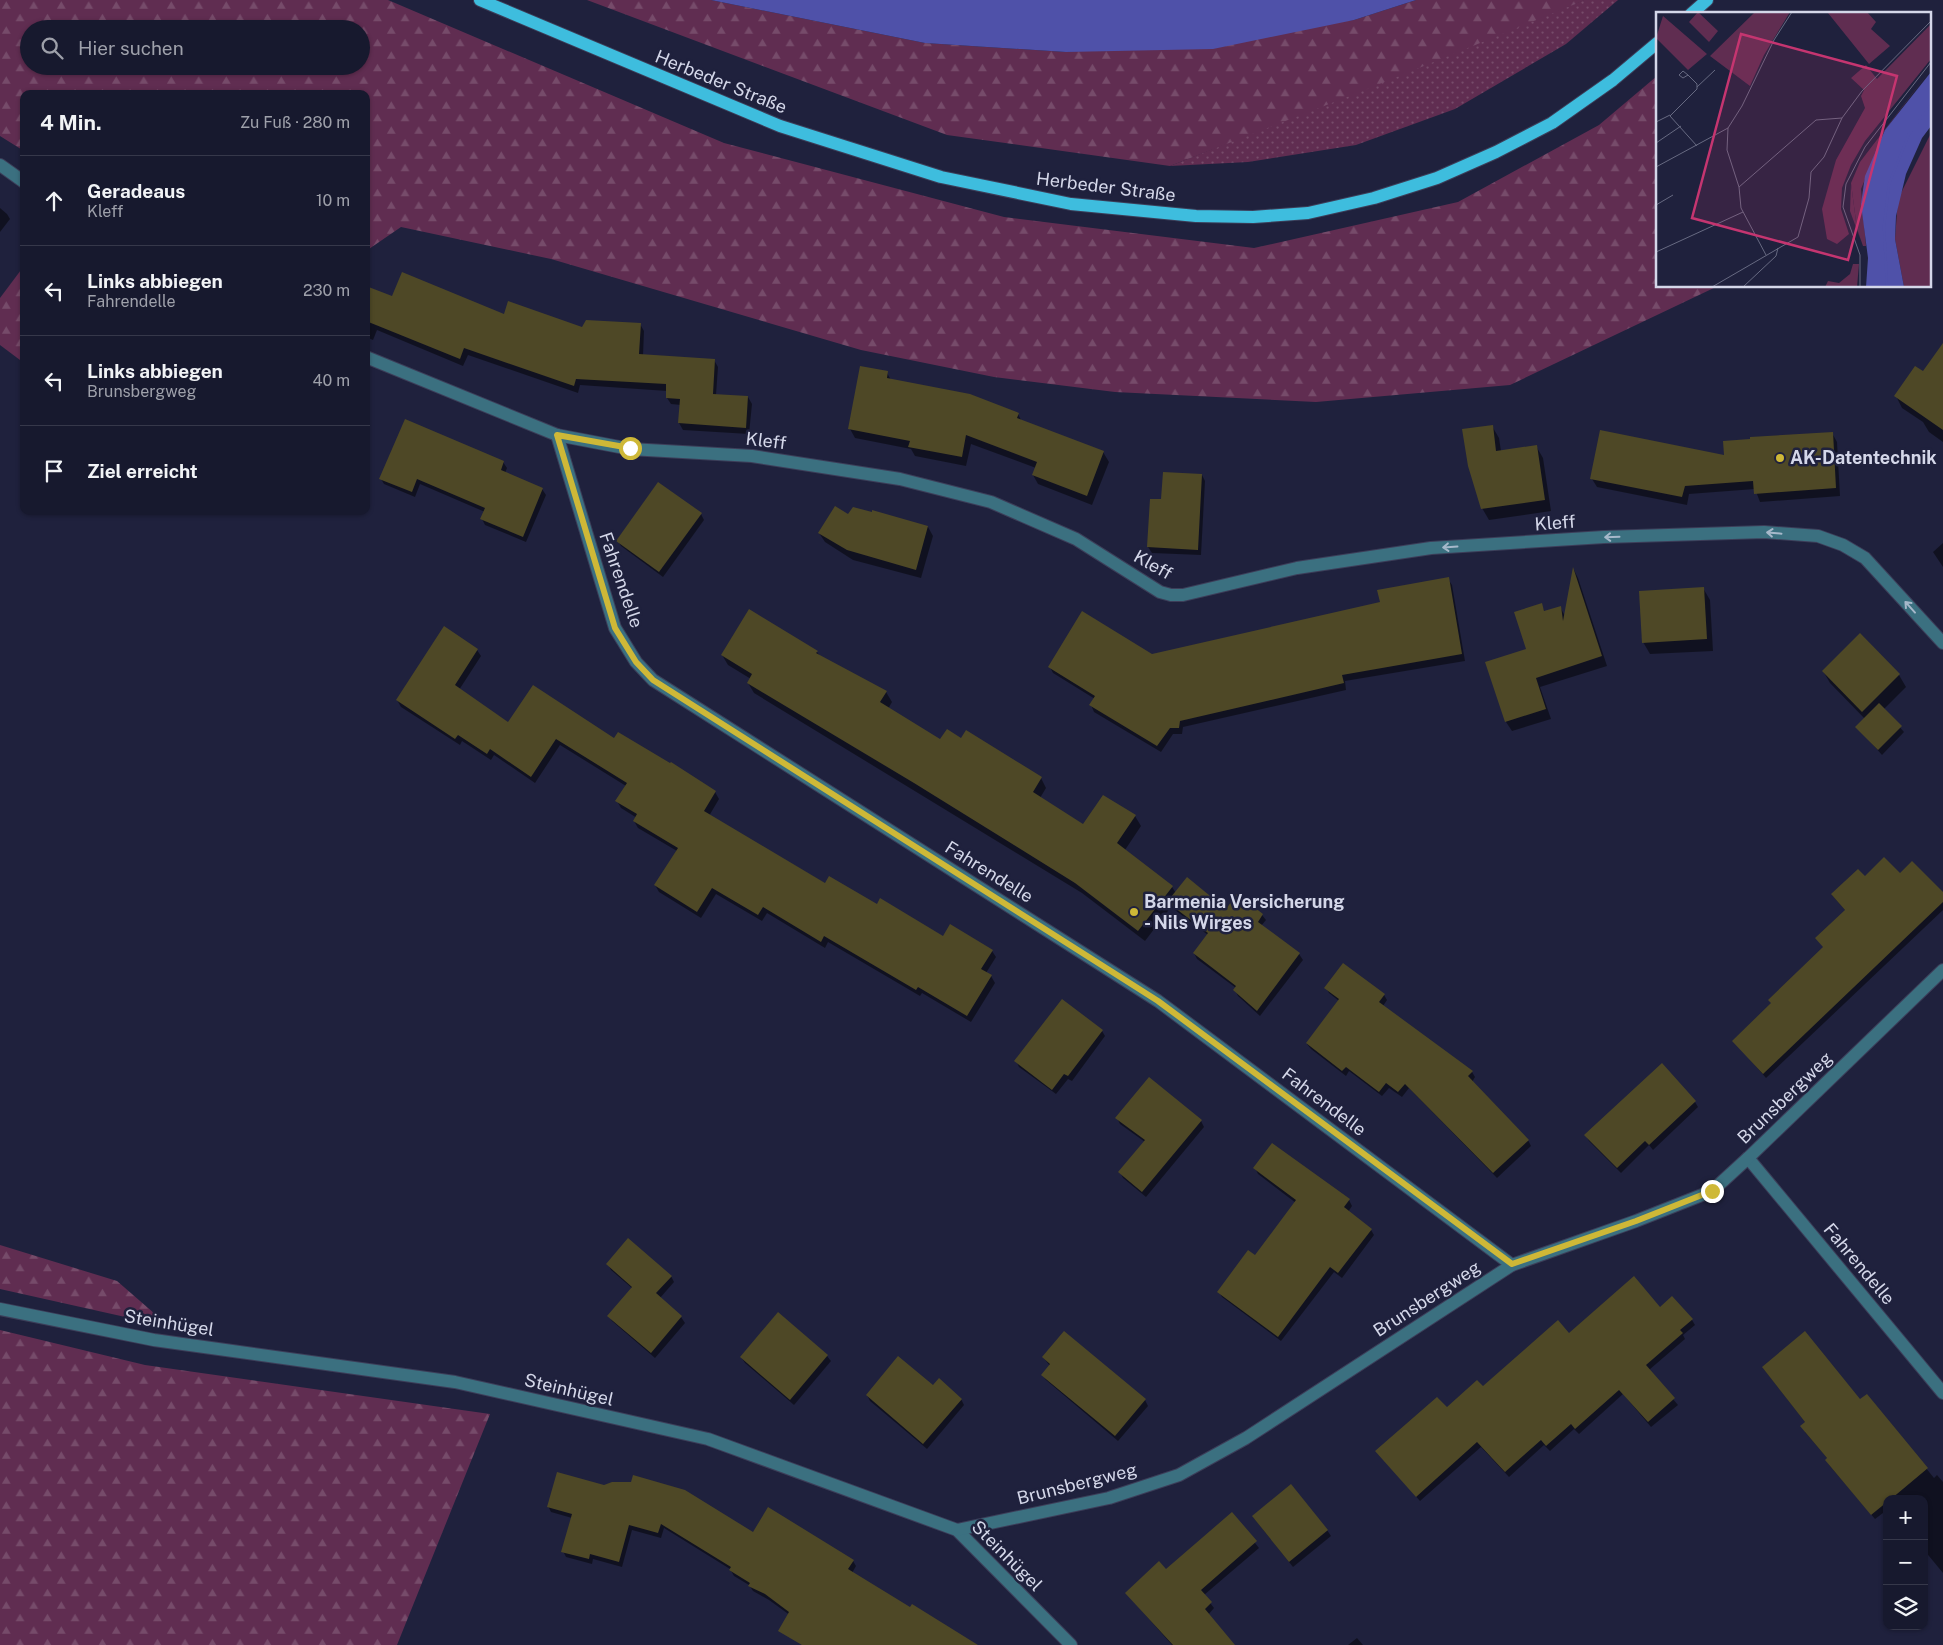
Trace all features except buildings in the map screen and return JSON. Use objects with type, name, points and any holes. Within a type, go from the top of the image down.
[{"type":"main road","name":"Herbeder Straße","points":[[480,0],[780,126],[941,177],[1071,204],[1196,216],[1253,217],[1308,213],[1374,198],[1437,178],[1496,152],[1552,123],[1613,80],[1656,44]]},
{"type":"main road","points":[[1693,12],[1707,0]]},
{"type":"street","points":[[0,165],[20,179]]},
{"type":"street","name":"Kleff","points":[[370,359],[557,435],[630,448],[762,457],[900,479],[991,502],[1076,539],[1160,592],[1171,595],[1182,595],[1297,568],[1431,548],[1604,537],[1764,532],[1818,536],[1843,545],[1865,558],[1943,643]]},
{"type":"street","name":"Fahrendelle","points":[[557,435],[615,628],[636,662],[653,680],[1158,1001],[1512,1264]]},
{"type":"street","name":"Brunsbergweg","points":[[957,1530],[1109,1498],[1179,1475],[1246,1438],[1512,1264],[1636,1221],[1712,1191],[1943,970]]},
{"type":"street","name":"Fahrendelle","points":[[1748,1158],[1943,1393]]},
{"type":"street","name":"Steinhügel","points":[[0,1309],[154,1340],[456,1382],[698,1437],[957,1530],[1071,1645]]},
{"type":"green space","points":[[0,0],[388,0],[724,143],[1004,217],[1254,248],[1458,202],[1599,125],[1656,77],[1656,288],[1714,288],[1510,385],[1316,402],[1115,392],[994,377],[861,350],[551,259],[401,227],[370,248],[370,90],[20,90],[20,148],[0,136]]},
{"type":"green space","points":[[587,0],[711,0],[925,43],[1066,52],[1354,20],[1416,0],[1585,0],[1365,90],[1170,166],[947,135]]},
{"type":"green space","points":[[1584,0],[1618,0],[1566,44],[1455,109],[1356,145],[1248,162],[1170,166]]},
{"type":"green space","points":[[20,271],[20,360],[0,345],[0,298]]},
{"type":"green space","points":[[0,1245],[117,1281],[170,1327],[0,1289]]},
{"type":"green space","points":[[0,1330],[145,1365],[490,1414],[397,1645],[0,1645]]},
{"type":"shaded area","points":[[711,0],[1416,0],[1354,20],[1213,49],[1066,52],[925,43]]},
{"type":"place","name":"AK-Datentechnik","points":[[1780,458]]},
{"type":"place","name":"Barmenia Versicherung - Nils Wirges","points":[[1134,912]]},
{"type":"route","points":[[630,448],[557,435],[615,628],[636,662],[653,680],[1158,1001],[1512,1264],[1636,1221],[1712,1191]]}]
